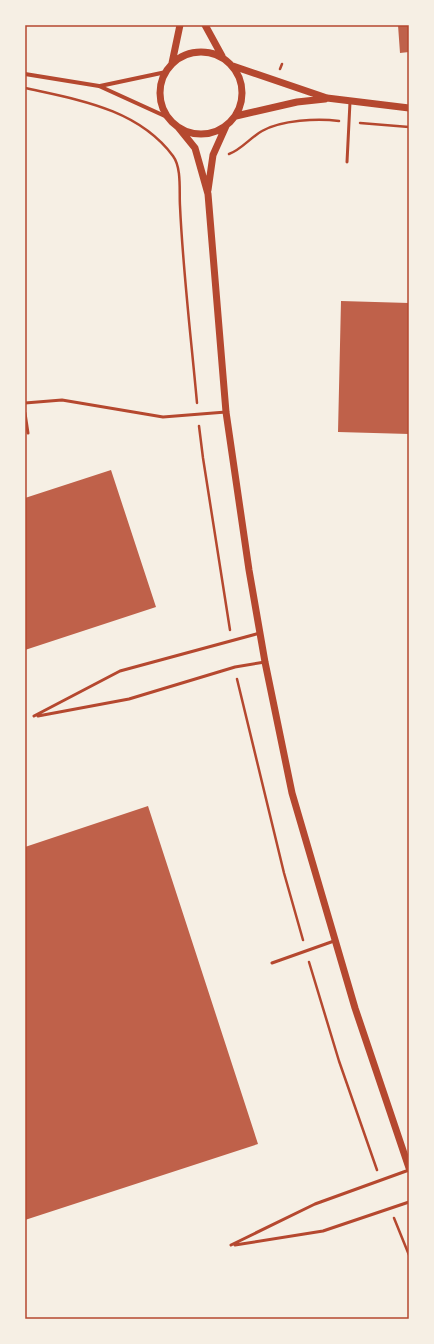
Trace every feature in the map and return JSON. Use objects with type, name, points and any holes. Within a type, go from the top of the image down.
[{"type":"street","points":[[172,63],[180,25]]},
{"type":"street","points":[[178,127],[190,133],[202,134],[215,132],[226,126],[236,116],[242,103],[243,90],[240,77],[233,66],[222,56],[204,25]]},
{"type":"street","points":[[167,117],[162,106],[160,94],[161,82],[172,63],[183,55],[196,51],[209,52],[222,56]]},
{"type":"street","points":[[233,66],[327,98],[409,108]]},
{"type":"street","points":[[99,86],[166,72]]},
{"type":"street","points":[[25,74],[99,86],[167,117],[178,127],[195,148],[208,194],[226,412],[249,570],[265,662],[292,793],[355,1008],[409,1169]]},
{"type":"street","points":[[236,116],[297,102],[327,98]]},
{"type":"street","points":[[208,194],[213,155],[226,126]]},
{"type":"lane","points":[[347,162],[350,102]]},
{"type":"lane","points":[[25,403],[62,400],[164,417],[226,412]]},
{"type":"lane","points":[[25,413],[28,433]]},
{"type":"lane","points":[[260,632],[120,670],[34,716],[129,699],[235,667],[265,662]]},
{"type":"lane","points":[[272,962],[336,941]]},
{"type":"lane","points":[[409,1169],[315,1204],[231,1245],[323,1231],[409,1202]]},
{"type":"path","points":[[212,160],[232,153],[263,130],[281,124],[307,120],[331,120],[409,127]]},
{"type":"path","points":[[177,162],[199,161]]},
{"type":"building","points":[[398,25],[409,25],[409,52],[400,53]]},
{"type":"building","points":[[341,301],[409,303],[409,434],[338,432]]},
{"type":"building","points":[[111,470],[156,607],[25,650],[25,498]]},
{"type":"building","points":[[148,806],[258,1144],[25,1220],[25,847]]}]
